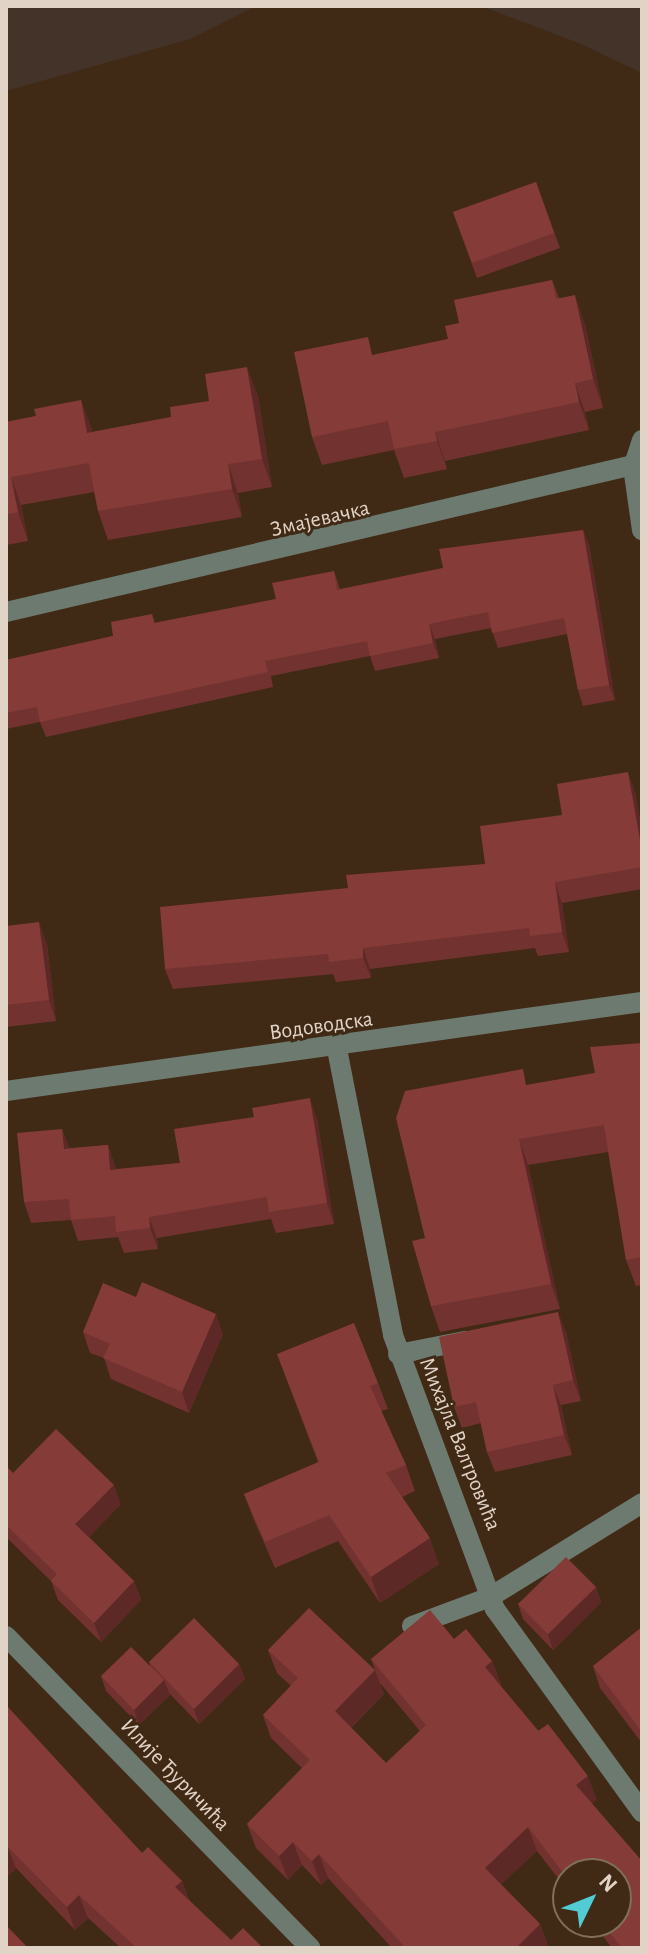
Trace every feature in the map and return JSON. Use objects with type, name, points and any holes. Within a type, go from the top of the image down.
[{"type":"street","points":[[642,440],[638,465],[642,530]]},
{"type":"street","name":"Змајевачка","points":[[6,612],[638,465]]},
{"type":"street","name":"Водоводска","points":[[6,1091],[337,1049],[642,1002]]},
{"type":"street","name":"Михајла Валтровића","points":[[337,1049],[375,1268],[398,1354],[490,1597],[540,1679],[642,1812]]},
{"type":"street","points":[[398,1354],[485,1336]]},
{"type":"street","points":[[412,1626],[490,1597],[642,1503]]},
{"type":"street","name":"Илије Ђуричића","points":[[6,1636],[310,1948]]},
{"type":"shaded area","points":[[6,6],[256,6],[190,39],[6,91]]},
{"type":"shaded area","points":[[481,6],[642,6],[642,73],[581,44]]},
{"type":"building","points":[[536,182],[554,233],[472,263],[453,212]]},
{"type":"building","points":[[552,280],[556,299],[575,295],[593,379],[575,383],[579,402],[435,432],[437,441],[394,449],[388,421],[312,437],[294,352],[368,337],[372,355],[448,339],[445,326],[459,323],[454,300]]},
{"type":"building","points":[[247,367],[262,459],[228,464],[232,489],[98,511],[89,463],[11,477],[18,512],[6,515],[6,422],[36,416],[34,409],[81,400],[87,433],[171,417],[170,407],[209,401],[205,374]]},
{"type":"building","points":[[583,530],[609,685],[578,690],[564,618],[492,633],[488,612],[429,624],[433,643],[370,656],[367,641],[265,661],[268,672],[40,722],[37,707],[6,713],[6,660],[113,636],[111,622],[152,614],[154,623],[276,599],[272,583],[334,571],[337,590],[443,568],[439,549]]},
{"type":"building","points":[[628,772],[642,867],[555,882],[562,932],[530,936],[529,928],[363,948],[363,958],[329,962],[328,954],[165,969],[160,907],[348,888],[346,875],[485,864],[480,826],[562,815],[557,784]]},
{"type":"building","points":[[39,922],[49,1000],[6,1005],[6,926]]},
{"type":"building","points":[[642,1043],[642,1257],[626,1260],[604,1125],[519,1139],[551,1284],[431,1306],[412,1241],[425,1238],[396,1118],[405,1091],[523,1069],[526,1085],[595,1073],[590,1047]]},
{"type":"building","points":[[310,1098],[327,1203],[269,1212],[267,1197],[149,1217],[150,1228],[116,1232],[115,1216],[71,1220],[69,1199],[24,1202],[17,1133],[62,1129],[64,1149],[108,1145],[110,1170],[180,1163],[174,1129],[254,1117],[252,1108]]},
{"type":"building","points":[[142,1282],[216,1314],[182,1392],[103,1358],[110,1344],[83,1332],[103,1283],[136,1297]]},
{"type":"building","points":[[558,1312],[573,1380],[553,1385],[564,1435],[487,1452],[476,1402],[454,1407],[439,1337]]},
{"type":"building","points":[[354,1323],[378,1383],[370,1386],[406,1465],[386,1473],[430,1538],[371,1577],[329,1515],[265,1542],[244,1494],[319,1462],[277,1354]]},
{"type":"building","points":[[56,1429],[114,1485],[75,1524],[134,1581],[94,1623],[51,1581],[57,1574],[6,1525],[6,1466],[13,1473]]},
{"type":"building","points":[[566,1557],[596,1587],[548,1634],[518,1604]]},
{"type":"building","points":[[309,1608],[375,1670],[335,1711],[386,1763],[426,1725],[371,1659],[430,1610],[454,1639],[466,1629],[492,1661],[485,1667],[538,1731],[548,1724],[588,1776],[576,1785],[642,1861],[642,1947],[622,1948],[614,1938],[632,1938],[632,1858],[552,1858],[528,1827],[485,1868],[540,1924],[516,1948],[406,1948],[319,1854],[312,1861],[293,1842],[279,1856],[247,1824],[310,1760],[263,1715],[298,1678],[268,1650]]},
{"type":"building","points":[[194,1618],[239,1664],[194,1709],[149,1662]]},
{"type":"building","points":[[642,1627],[642,1732],[593,1666]]},
{"type":"building","points":[[131,1647],[164,1680],[134,1710],[101,1676]]},
{"type":"building","points":[[6,1705],[142,1853],[148,1847],[182,1881],[175,1887],[231,1940],[243,1928],[263,1948],[137,1948],[79,1895],[67,1907],[6,1847]]},
{"type":"building","points":[[6,1925],[28,1948],[6,1948]]}]
